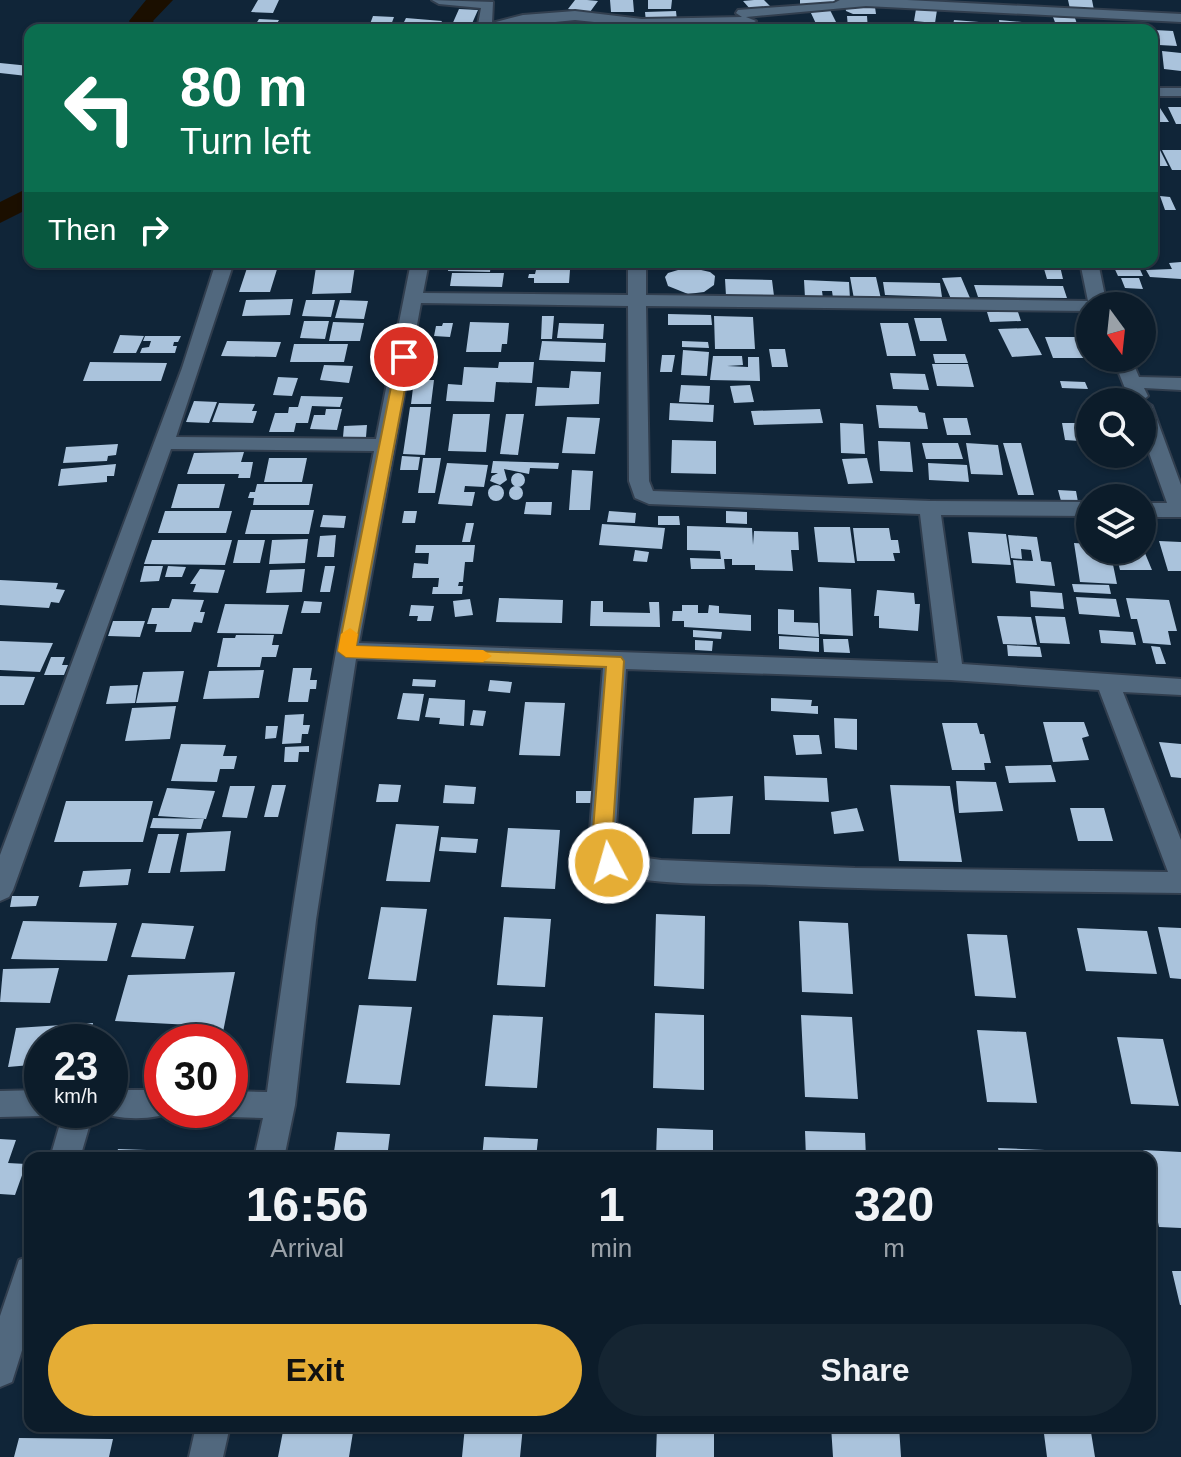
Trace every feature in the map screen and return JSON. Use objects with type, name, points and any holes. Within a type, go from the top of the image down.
[{"type":"street","points":[[439,0],[488,5],[485,24]]},
{"type":"street","points":[[732,0],[749,21]]},
{"type":"street","points":[[1137,0],[1141,17]]},
{"type":"street","points":[[514,24],[559,15],[628,19],[642,23],[749,21],[866,1],[1181,18]]},
{"type":"street","points":[[1158,92],[1181,92]]},
{"type":"street","points":[[0,890],[161,443],[191,368],[223,268]]},
{"type":"street","points":[[270,1152],[280,1105],[303,920],[346,651],[419,268]]},
{"type":"street","points":[[637,268],[639,481],[642,493],[649,497],[930,508],[1076,509]]},
{"type":"street","points":[[415,298],[1098,306],[1090,268]]},
{"type":"street","points":[[1128,372],[1135,388]]},
{"type":"street","points":[[1133,382],[1181,384]]},
{"type":"street","points":[[161,443],[387,445]]},
{"type":"street","points":[[1156,444],[1181,510],[1156,510]]},
{"type":"street","points":[[930,508],[951,672]]},
{"type":"street","points":[[346,651],[951,672],[1181,687]]},
{"type":"street","points":[[615,661],[602,843],[609,863],[661,870],[855,878],[1181,883]]},
{"type":"street","points":[[1108,684],[1181,873]]},
{"type":"street","points":[[0,1104],[24,1103]]},
{"type":"street","points":[[248,1104],[280,1105]]},
{"type":"street","points":[[67,1152],[74,1128]]},
{"type":"street","points":[[0,1370],[24,1291]]},
{"type":"street","points":[[206,1457],[212,1432]]},
{"type":"building","points":[[258,0],[279,0],[273,13],[251,12]]},
{"type":"building","points":[[575,0],[598,1],[590,12],[568,9]]},
{"type":"building","points":[[610,0],[633,0],[634,12],[611,12]]},
{"type":"building","points":[[648,0],[672,0],[671,9],[648,9]]},
{"type":"building","points":[[764,0],[771,7],[751,10],[743,1]]},
{"type":"building","points":[[800,0],[835,0],[836,5],[800,5]]},
{"type":"building","points":[[1068,0],[1092,0],[1094,10],[1070,9]]},
{"type":"building","points":[[845,6],[875,7],[876,14],[853,14],[846,11]]},
{"type":"building","points":[[459,9],[478,10],[472,24],[452,24]]},
{"type":"building","points":[[916,9],[937,10],[935,23],[914,21]]},
{"type":"building","points":[[830,10],[837,24],[816,24],[810,11]]},
{"type":"building","points":[[676,11],[677,21],[646,22],[645,12]]},
{"type":"building","points":[[373,16],[394,17],[391,24],[370,24]]},
{"type":"building","points":[[847,16],[867,16],[868,24],[848,24]]},
{"type":"building","points":[[1053,17],[1075,18],[1077,24],[1056,24]]},
{"type":"building","points":[[406,18],[442,21],[440,24],[403,24]]},
{"type":"building","points":[[259,19],[279,20],[277,24],[256,24]]},
{"type":"building","points":[[954,20],[979,22],[979,24],[953,24]]},
{"type":"building","points":[[999,20],[1022,24],[999,24]]},
{"type":"building","points":[[559,21],[599,22],[599,24],[558,24]]},
{"type":"building","points":[[784,22],[808,24],[784,24]]},
{"type":"building","points":[[1158,30],[1173,31],[1177,46],[1159,45]]},
{"type":"building","points":[[1162,51],[1181,53],[1181,71],[1164,69]]},
{"type":"building","points":[[0,63],[24,65],[24,76],[0,73]]},
{"type":"building","points":[[1168,107],[1181,107],[1181,124],[1176,124]]},
{"type":"building","points":[[1158,108],[1160,108],[1169,122],[1158,122]]},
{"type":"building","points":[[1158,148],[1159,148],[1168,166],[1158,166]]},
{"type":"building","points":[[1162,150],[1181,150],[1181,170],[1172,170]]},
{"type":"building","points":[[1160,196],[1170,197],[1176,210],[1165,210]]},
{"type":"building","points":[[1181,262],[1181,279],[1150,277],[1146,270],[1172,269],[1169,263]]},
{"type":"building","points":[[247,268],[277,268],[270,292],[239,292]]},
{"type":"building","points":[[316,268],[355,268],[351,293],[312,294]]},
{"type":"building","points":[[448,268],[490,268],[490,272],[448,271]]},
{"type":"building","points":[[685,268],[710,272],[715,276],[714,285],[704,292],[688,294],[668,286],[665,277]]},
{"type":"building","points":[[1044,268],[1060,268],[1063,279],[1047,279]]},
{"type":"building","points":[[1114,268],[1139,268],[1143,276],[1118,276]]},
{"type":"building","points":[[536,270],[570,270],[569,283],[534,283],[534,278],[528,278]]},
{"type":"building","points":[[452,273],[504,273],[502,287],[450,286]]},
{"type":"building","points":[[850,277],[876,277],[881,299],[854,299]]},
{"type":"building","points":[[961,277],[970,298],[951,299],[942,278]]},
{"type":"building","points":[[1121,278],[1139,278],[1143,289],[1125,288]]},
{"type":"building","points":[[725,279],[772,280],[774,296],[726,296]]},
{"type":"building","points":[[804,280],[849,282],[850,299],[833,298],[832,291],[822,291],[823,298],[805,298]]},
{"type":"building","points":[[883,282],[940,283],[942,297],[885,295]]},
{"type":"building","points":[[974,285],[1063,286],[1067,298],[978,297]]},
{"type":"building","points":[[293,299],[290,315],[242,316],[246,300]]},
{"type":"building","points":[[306,300],[335,300],[331,317],[302,316]]},
{"type":"building","points":[[340,300],[368,301],[364,319],[335,318]]},
{"type":"building","points":[[987,312],[1018,312],[1021,321],[990,322]]},
{"type":"building","points":[[668,314],[711,315],[712,325],[668,325]]},
{"type":"building","points":[[542,316],[554,316],[552,339],[541,339]]},
{"type":"building","points":[[714,316],[753,317],[755,349],[715,349]]},
{"type":"building","points":[[914,318],[941,318],[947,341],[920,341]]},
{"type":"building","points":[[304,321],[329,321],[325,339],[300,338]]},
{"type":"building","points":[[333,322],[364,323],[360,341],[329,341]]},
{"type":"building","points":[[470,322],[509,323],[507,344],[502,344],[501,352],[466,352]]},
{"type":"building","points":[[453,323],[450,337],[434,336],[436,326]]},
{"type":"building","points":[[559,323],[604,324],[603,339],[557,338]]},
{"type":"building","points":[[880,323],[908,323],[916,356],[887,356]]},
{"type":"building","points":[[1028,328],[1042,355],[1012,357],[998,329]]},
{"type":"building","points":[[120,335],[144,336],[136,353],[113,353]]},
{"type":"building","points":[[145,336],[181,336],[178,342],[174,342],[173,346],[177,346],[175,353],[140,353],[142,348],[149,347],[151,341],[143,341]]},
{"type":"building","points":[[1045,337],[1076,337],[1076,358],[1053,358]]},
{"type":"building","points":[[227,341],[281,342],[276,357],[221,356]]},
{"type":"building","points":[[542,341],[606,343],[605,362],[539,360]]},
{"type":"building","points":[[682,341],[708,342],[709,348],[682,347]]},
{"type":"building","points":[[294,344],[348,344],[344,362],[290,362]]},
{"type":"building","points":[[769,349],[785,349],[788,367],[772,367]]},
{"type":"building","points":[[683,350],[709,352],[707,376],[681,375]]},
{"type":"building","points":[[933,354],[965,354],[968,363],[935,363]]},
{"type":"building","points":[[662,355],[675,355],[672,372],[660,372]]},
{"type":"building","points":[[713,356],[742,356],[743,365],[727,366],[748,367],[748,357],[759,357],[760,381],[710,380]]},
{"type":"building","points":[[90,362],[167,363],[161,381],[83,381]]},
{"type":"building","points":[[499,362],[534,362],[532,383],[496,382],[494,402],[446,401],[448,384],[462,385],[464,367],[498,368]]},
{"type":"building","points":[[932,364],[968,364],[974,387],[937,386]]},
{"type":"building","points":[[324,365],[353,366],[349,383],[320,380]]},
{"type":"building","points":[[571,371],[601,372],[599,404],[535,406],[537,387],[569,388]]},
{"type":"building","points":[[890,373],[925,374],[929,390],[893,389]]},
{"type":"building","points":[[278,377],[298,378],[292,396],[273,395]]},
{"type":"building","points":[[414,380],[434,380],[431,404],[411,404]]},
{"type":"building","points":[[1060,381],[1085,382],[1088,388],[1076,389],[1062,388]]},
{"type":"building","points":[[681,385],[710,386],[709,403],[679,402]]},
{"type":"building","points":[[750,385],[754,402],[734,403],[730,386]]},
{"type":"building","points":[[301,396],[343,397],[340,407],[312,406],[308,423],[296,423],[294,432],[269,432],[275,413],[288,413],[289,407],[298,407]]},
{"type":"building","points":[[194,401],[217,402],[209,423],[186,422]]},
{"type":"building","points":[[219,403],[255,404],[252,411],[257,411],[253,423],[212,422]]},
{"type":"building","points":[[670,403],[714,405],[713,422],[669,420]]},
{"type":"building","points":[[876,405],[917,406],[919,412],[925,413],[928,429],[879,428]]},
{"type":"building","points":[[410,407],[431,407],[425,455],[403,454]]},
{"type":"building","points":[[326,409],[342,409],[337,430],[310,429],[314,415],[325,415]]},
{"type":"building","points":[[820,409],[823,423],[754,425],[751,411]]},
{"type":"building","points":[[453,414],[490,414],[486,452],[448,451]]},
{"type":"building","points":[[506,414],[524,414],[518,455],[500,454]]},
{"type":"building","points":[[567,417],[600,418],[595,454],[562,453]]},
{"type":"building","points":[[943,418],[967,418],[971,435],[947,435]]},
{"type":"building","points":[[840,423],[863,424],[865,454],[841,453]]},
{"type":"building","points":[[1062,423],[1076,423],[1076,441],[1065,440]]},
{"type":"building","points":[[367,425],[366,437],[343,437],[344,426]]},
{"type":"building","points":[[672,440],[716,441],[716,474],[671,473]]},
{"type":"building","points":[[878,441],[910,442],[913,472],[880,471]]},
{"type":"building","points":[[922,443],[958,443],[963,459],[926,459]]},
{"type":"building","points":[[966,443],[998,445],[1003,475],[971,474]]},
{"type":"building","points":[[1003,443],[1021,443],[1034,495],[1018,495]]},
{"type":"building","points":[[118,444],[116,455],[108,456],[107,461],[63,463],[66,447]]},
{"type":"building","points":[[244,452],[241,462],[253,462],[250,478],[238,478],[239,474],[187,474],[194,453]]},
{"type":"building","points":[[402,456],[420,457],[418,470],[400,470]]},
{"type":"building","points":[[269,458],[307,458],[302,482],[264,482]]},
{"type":"building","points":[[423,458],[441,458],[435,493],[418,493]]},
{"type":"building","points":[[867,458],[873,483],[848,484],[842,459]]},
{"type":"building","points":[[493,461],[559,463],[558,469],[530,468],[529,474],[504,469],[507,480],[500,485],[490,481],[498,473],[491,473]]},
{"type":"building","points":[[447,463],[488,465],[484,487],[465,486],[464,492],[475,492],[472,506],[438,504]]},
{"type":"building","points":[[928,463],[967,465],[969,482],[929,480]]},
{"type":"building","points":[[116,464],[114,476],[107,476],[107,482],[58,486],[61,469]]},
{"type":"building","points":[[572,470],[593,471],[590,510],[569,510]]},
{"type":"building","points":[[518,473],[525,480],[518,487],[511,480]]},
{"type":"building","points":[[178,484],[225,484],[219,508],[171,508]]},
{"type":"building","points":[[257,484],[313,484],[309,505],[253,505],[254,498],[248,498],[250,492],[255,492]]},
{"type":"building","points":[[496,485],[504,493],[496,501],[488,493]]},
{"type":"building","points":[[516,486],[523,493],[516,500],[509,493]]},
{"type":"building","points":[[1058,490],[1076,491],[1076,502],[1061,501]]},
{"type":"building","points":[[526,502],[552,502],[551,515],[524,514]]},
{"type":"building","points":[[251,510],[314,510],[309,534],[245,534]]},
{"type":"building","points":[[165,511],[232,511],[226,533],[158,533]]},
{"type":"building","points":[[404,511],[417,511],[415,523],[402,523]]},
{"type":"building","points":[[609,511],[636,513],[635,523],[607,522]]},
{"type":"building","points":[[726,511],[747,512],[747,524],[726,523]]},
{"type":"building","points":[[323,515],[346,516],[344,528],[320,527]]},
{"type":"building","points":[[658,516],[679,516],[680,525],[658,525]]},
{"type":"building","points":[[466,523],[474,523],[470,542],[462,542]]},
{"type":"building","points":[[602,524],[665,528],[662,549],[599,545]]},
{"type":"building","points":[[687,526],[752,528],[753,545],[754,531],[798,532],[799,550],[791,550],[793,571],[755,570],[755,565],[732,565],[732,559],[724,559],[725,569],[691,569],[690,558],[721,559],[720,551],[687,550]]},
{"type":"building","points":[[814,527],[850,527],[855,563],[818,562]]},
{"type":"building","points":[[853,528],[889,528],[891,540],[898,540],[900,553],[893,553],[895,561],[857,561]]},
{"type":"building","points":[[968,532],[1006,534],[1011,565],[972,563]]},
{"type":"building","points":[[336,535],[334,557],[317,557],[320,536]]},
{"type":"building","points":[[1008,535],[1037,537],[1041,561],[1051,562],[1055,586],[1016,583],[1013,560],[1033,561],[1031,550],[1021,549],[1022,559],[1011,558]]},
{"type":"building","points":[[308,539],[305,563],[269,564],[272,540]]},
{"type":"building","points":[[152,540],[232,540],[225,565],[144,564]]},
{"type":"building","points":[[238,540],[265,540],[260,563],[233,563]]},
{"type":"building","points":[[1159,541],[1181,542],[1181,571],[1168,571]]},
{"type":"building","points":[[416,545],[475,545],[473,562],[465,562],[463,582],[459,582],[458,586],[463,586],[462,594],[432,594],[433,587],[438,587],[439,578],[412,578],[414,563],[428,564],[429,553],[415,553]]},
{"type":"building","points":[[635,550],[649,552],[647,562],[633,561]]},
{"type":"building","points":[[1077,564],[1113,564],[1117,584],[1080,582]]},
{"type":"building","points":[[1118,564],[1150,564],[1152,570],[1120,570]]},
{"type":"building","points":[[144,566],[163,566],[159,581],[140,582]]},
{"type":"building","points":[[168,566],[186,567],[182,577],[165,577]]},
{"type":"building","points":[[325,566],[335,566],[330,592],[320,592]]},
{"type":"building","points":[[200,569],[225,570],[218,593],[193,592],[196,584],[190,584]]},
{"type":"building","points":[[305,569],[302,592],[266,593],[270,570]]},
{"type":"building","points":[[0,580],[58,583],[56,589],[65,590],[59,603],[51,602],[49,608],[0,605]]},
{"type":"building","points":[[1072,584],[1109,585],[1111,594],[1074,592]]},
{"type":"building","points":[[819,587],[851,589],[853,636],[820,634]]},
{"type":"building","points":[[877,590],[914,593],[915,604],[920,604],[918,631],[879,628],[879,616],[874,616]]},
{"type":"building","points":[[1030,591],[1062,593],[1064,609],[1031,607]]},
{"type":"building","points":[[1076,597],[1116,599],[1120,617],[1079,614]]},
{"type":"building","points":[[499,598],[563,600],[562,623],[496,622]]},
{"type":"building","points":[[1126,598],[1169,600],[1177,631],[1168,631],[1171,645],[1143,643],[1137,619],[1131,619]]},
{"type":"building","points":[[172,599],[204,600],[200,612],[205,612],[202,623],[194,622],[191,632],[155,632],[157,624],[147,624],[152,608],[169,608]]},
{"type":"building","points":[[470,599],[473,615],[455,617],[453,601]]},
{"type":"building","points":[[304,601],[322,602],[320,613],[301,613]]},
{"type":"building","points":[[591,601],[603,601],[603,612],[650,613],[649,602],[659,602],[660,627],[590,626]]},
{"type":"building","points":[[225,604],[289,605],[282,634],[217,633]]},
{"type":"building","points":[[411,605],[434,606],[431,621],[417,621],[418,616],[409,616]]},
{"type":"building","points":[[682,605],[698,605],[698,613],[708,613],[709,605],[719,606],[719,613],[751,615],[751,631],[684,627],[684,621],[672,621],[673,611],[682,611]]},
{"type":"building","points":[[778,609],[794,610],[794,622],[818,623],[819,637],[778,634]]},
{"type":"building","points":[[997,616],[1031,617],[1037,645],[1003,644]]},
{"type":"building","points":[[1035,616],[1065,617],[1070,644],[1040,643]]},
{"type":"building","points":[[113,621],[145,621],[140,637],[108,636]]},
{"type":"building","points":[[693,630],[722,632],[721,639],[693,637]]},
{"type":"building","points":[[1099,630],[1133,632],[1136,645],[1101,643]]},
{"type":"building","points":[[236,635],[274,635],[272,645],[279,645],[276,657],[262,657],[260,667],[217,667],[223,638],[235,638]]},
{"type":"building","points":[[779,636],[819,638],[819,652],[779,649]]},
{"type":"building","points":[[823,639],[848,639],[850,653],[824,652]]},
{"type":"building","points":[[695,640],[713,641],[712,651],[695,650]]},
{"type":"building","points":[[0,641],[53,643],[40,672],[0,670]]},
{"type":"building","points":[[1007,645],[1040,647],[1042,657],[1008,656]]},
{"type":"building","points":[[1151,646],[1160,647],[1166,664],[1156,664]]},
{"type":"building","points":[[51,657],[65,657],[62,665],[68,665],[64,675],[44,675]]},
{"type":"building","points":[[293,668],[312,668],[310,680],[317,680],[316,689],[310,689],[308,702],[288,702]]},
{"type":"building","points":[[264,670],[259,698],[203,699],[209,671]]},
{"type":"building","points":[[184,671],[178,702],[136,703],[143,672]]},
{"type":"building","points":[[0,676],[35,677],[24,705],[0,705]]},
{"type":"building","points":[[413,679],[436,680],[435,687],[412,686]]},
{"type":"building","points":[[490,680],[512,682],[510,693],[488,691]]},
{"type":"building","points":[[138,685],[135,703],[106,704],[110,686]]},
{"type":"building","points":[[403,693],[424,694],[419,721],[397,719]]},
{"type":"building","points":[[429,698],[465,700],[464,726],[439,724],[440,718],[425,717]]},
{"type":"building","points":[[771,698],[812,700],[811,706],[818,706],[818,714],[771,711]]},
{"type":"building","points":[[525,702],[565,703],[560,756],[519,755]]},
{"type":"building","points":[[176,706],[170,739],[125,741],[132,708]]},
{"type":"building","points":[[473,710],[486,711],[483,726],[470,725]]},
{"type":"building","points":[[304,714],[303,725],[310,725],[308,734],[302,734],[301,743],[282,744],[285,715]]},
{"type":"building","points":[[834,718],[857,719],[857,750],[835,748]]},
{"type":"building","points":[[1043,722],[1084,722],[1089,736],[1082,738],[1089,760],[1053,762]]},
{"type":"building","points":[[942,723],[977,723],[980,734],[984,734],[991,763],[984,763],[985,770],[952,770]]},
{"type":"building","points":[[266,726],[278,726],[276,738],[265,739]]},
{"type":"building","points":[[793,735],[819,735],[822,754],[796,755]]},
{"type":"building","points":[[1159,742],[1181,744],[1181,778],[1171,777]]},
{"type":"building","points":[[181,744],[226,745],[223,756],[237,756],[234,769],[220,769],[217,782],[171,781]]},
{"type":"building","points":[[309,746],[309,752],[299,752],[298,762],[284,762],[285,747]]},
{"type":"building","points":[[1051,765],[1056,782],[1009,783],[1005,766]]},
{"type":"building","points":[[764,776],[827,778],[829,802],[765,800]]},
{"type":"building","points":[[956,781],[996,782],[1003,811],[959,813]]},
{"type":"building","points":[[379,784],[401,785],[398,802],[376,802]]},
{"type":"building","points":[[272,785],[286,785],[278,817],[264,817]]},
{"type":"building","points":[[445,785],[476,787],[474,804],[443,803]]},
{"type":"building","points":[[890,785],[950,786],[962,862],[899,861]]},
{"type":"building","points":[[230,786],[255,786],[247,818],[222,817]]},
{"type":"building","points":[[167,788],[215,791],[206,819],[158,816]]},
{"type":"building","points":[[576,791],[595,791],[595,803],[576,803]]},
{"type":"building","points":[[733,796],[730,834],[692,834],[694,798]]},
{"type":"building","points":[[66,801],[153,801],[143,842],[54,842]]},
{"type":"building","points":[[857,808],[864,831],[834,834],[831,812]]},
{"type":"building","points":[[1070,808],[1104,808],[1113,841],[1078,841]]},
{"type":"building","points":[[153,818],[204,819],[201,829],[150,828]]},
{"type":"building","points":[[396,824],[439,826],[430,882],[386,881]]},
{"type":"building","points":[[508,828],[560,830],[555,889],[501,887]]},
{"type":"building","points":[[231,831],[225,871],[180,872],[187,833]]},
{"type":"building","points":[[158,834],[179,834],[170,873],[148,873]]},
{"type":"building","points":[[441,837],[478,839],[476,853],[439,851]]},
{"type":"building","points":[[131,869],[128,885],[79,887],[83,871]]},
{"type":"building","points":[[12,896],[39,896],[36,906],[10,907]]},
{"type":"building","points":[[381,907],[427,909],[416,981],[368,979]]},
{"type":"building","points":[[656,914],[705,916],[704,989],[654,986]]},
{"type":"building","points":[[504,917],[551,919],[545,987],[497,985]]},
{"type":"building","points":[[23,921],[117,923],[107,961],[11,959]]},
{"type":"building","points":[[799,921],[848,923],[853,994],[802,992]]},
{"type":"building","points":[[142,923],[194,926],[185,959],[131,957]]},
{"type":"building","points":[[1158,927],[1181,928],[1181,979],[1170,978]]},
{"type":"building","points":[[1077,928],[1147,931],[1157,974],[1086,971]]},
{"type":"building","points":[[967,934],[1007,935],[1016,998],[975,996]]},
{"type":"building","points":[[59,968],[50,1003],[0,1002],[3,969]]},
{"type":"building","points":[[235,972],[225,1024],[115,1021],[128,975]]},
{"type":"building","points":[[359,1005],[412,1007],[400,1085],[346,1083]]},
{"type":"building","points":[[655,1013],[704,1015],[704,1090],[653,1088]]},
{"type":"building","points":[[493,1015],[543,1017],[537,1088],[485,1086]]},
{"type":"building","points":[[801,1015],[852,1017],[858,1099],[805,1097]]},
{"type":"building","points":[[24,1027],[24,1066],[8,1067],[16,1028]]},
{"type":"building","points":[[977,1030],[1026,1032],[1037,1103],[987,1102]]},
{"type":"building","points":[[1117,1037],[1163,1039],[1179,1106],[1131,1104]]},
{"type":"building","points":[[657,1128],[713,1130],[713,1152],[656,1152]]},
{"type":"building","points":[[805,1131],[865,1133],[866,1152],[806,1152]]},
{"type":"building","points":[[337,1132],[390,1134],[388,1152],[334,1152]]},
{"type":"building","points":[[484,1137],[538,1139],[537,1152],[483,1152]]},
{"type":"building","points":[[0,1139],[16,1140],[8,1163],[24,1164],[24,1170],[15,1195],[0,1194]]},
{"type":"building","points":[[998,1148],[1045,1152],[999,1152]]},
{"type":"building","points":[[118,1149],[175,1151],[175,1152],[117,1152]]},
{"type":"building","points":[[1143,1150],[1181,1152],[1181,1228],[1159,1227],[1156,1212],[1156,1152]]},
{"type":"building","points":[[1172,1271],[1181,1271],[1181,1305],[1180,1305]]},
{"type":"building","points":[[283,1432],[353,1432],[349,1457],[278,1457]]},
{"type":"building","points":[[464,1432],[522,1432],[520,1457],[462,1457]]},
{"type":"building","points":[[657,1432],[714,1432],[714,1457],[656,1457]]},
{"type":"building","points":[[831,1432],[899,1432],[901,1457],[833,1457]]},
{"type":"building","points":[[1044,1432],[1091,1432],[1095,1457],[1047,1457]]},
{"type":"building","points":[[19,1438],[113,1439],[109,1457],[14,1457]]},
{"type":"waterway","points":[[143,24],[141,21],[150,8],[161,0]]},
{"type":"waterway","points":[[0,214],[24,200]]},
{"type":"slow traffic","points":[[350,634],[346,651],[483,656]]},
{"type":"route","points":[[404,357],[346,651],[615,661],[602,843],[609,863]]}]
